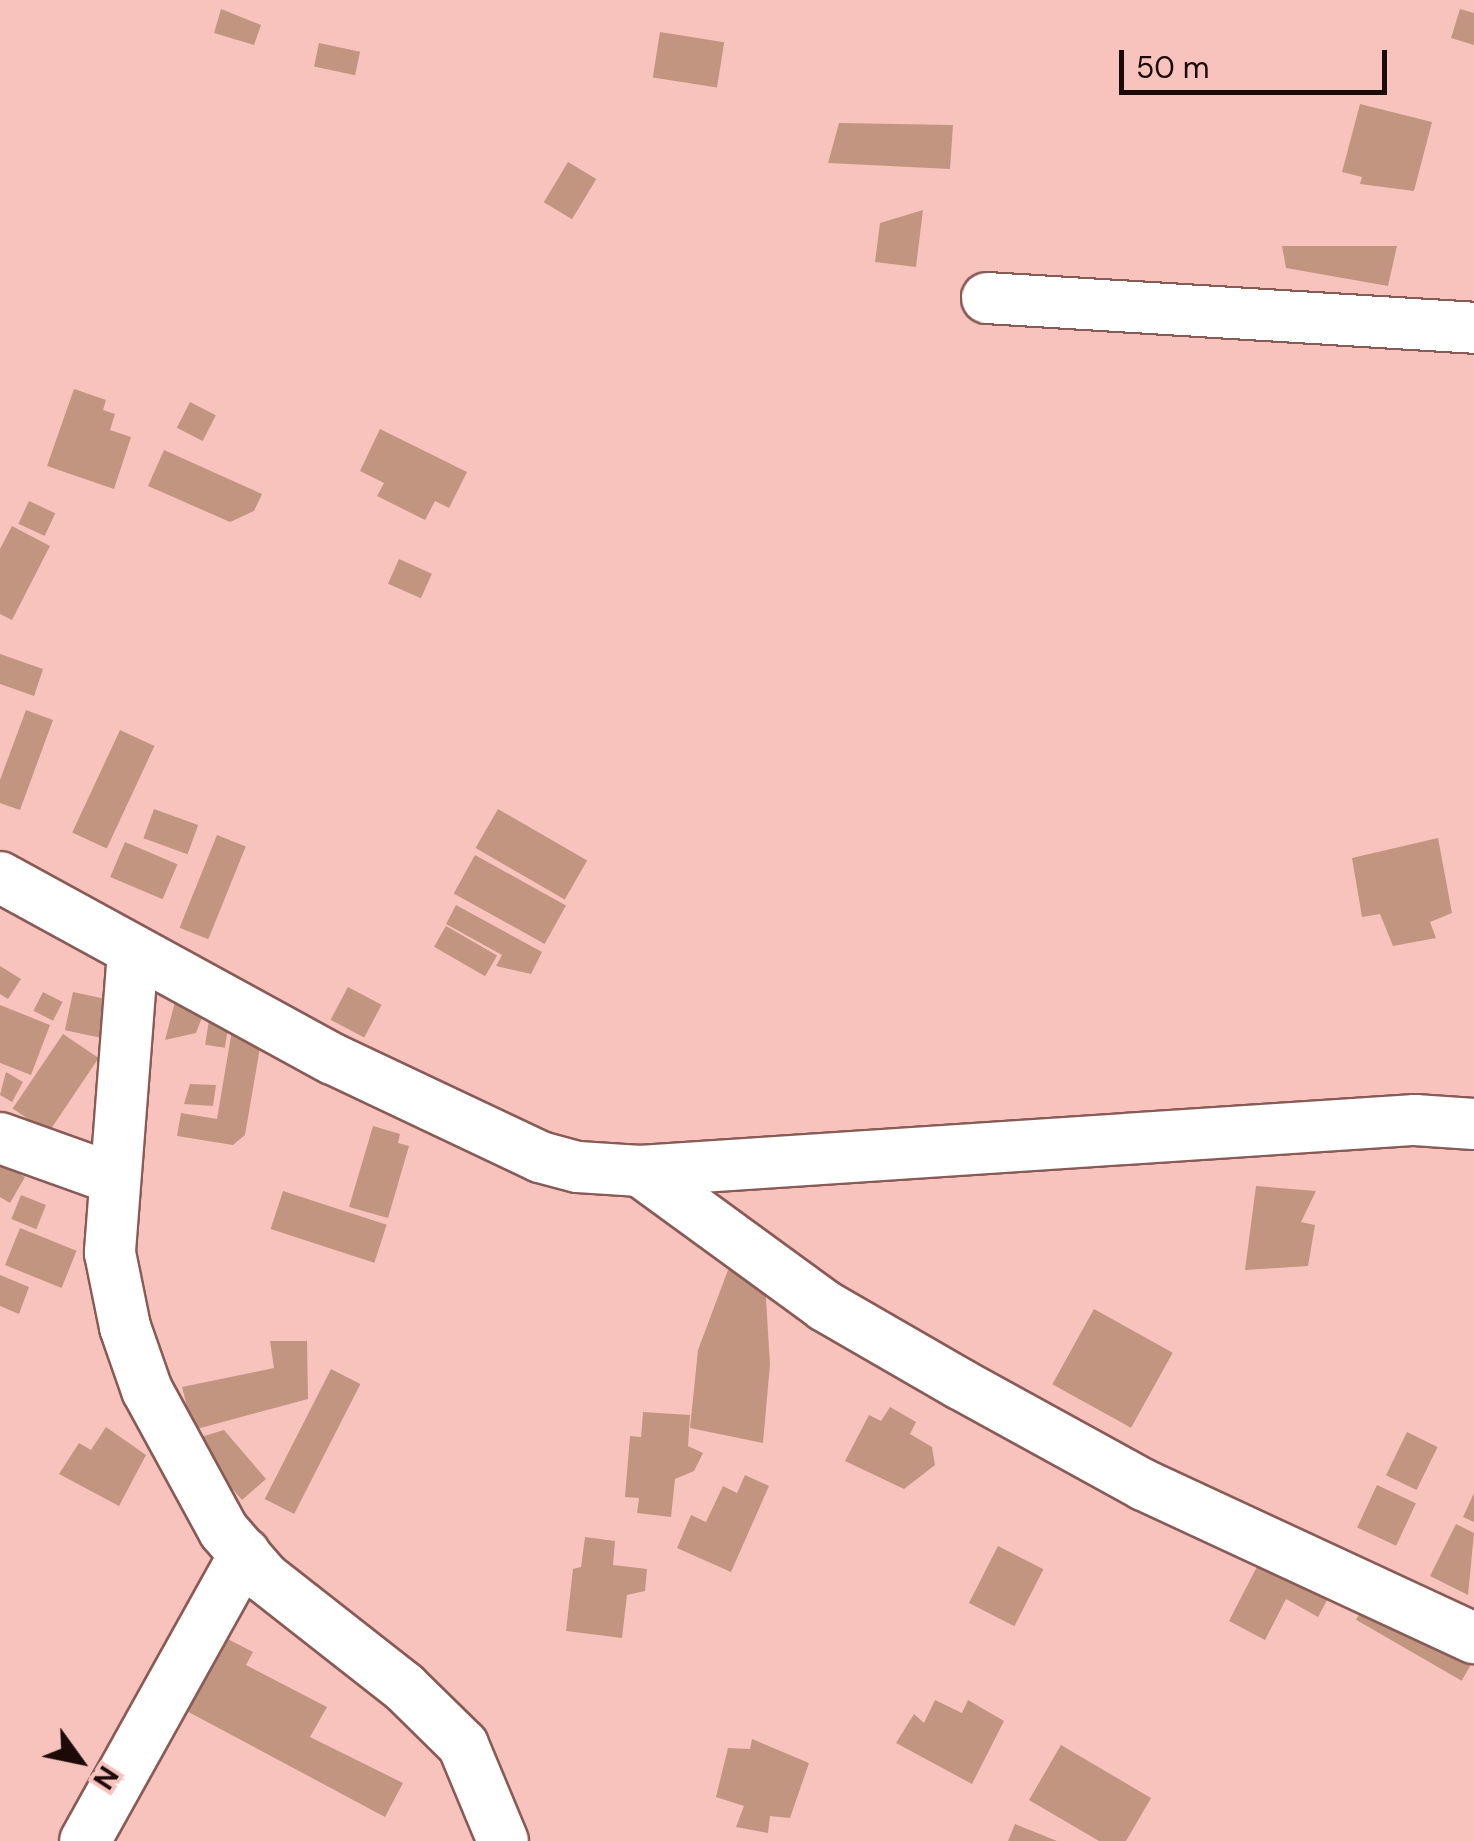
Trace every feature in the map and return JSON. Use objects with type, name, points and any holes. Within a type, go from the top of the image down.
[{"type":"street","points":[[986,298],[1474,328]]},
{"type":"street","points":[[0,878],[333,1059],[540,1158],[640,1171],[1051,1140],[1415,1120],[1474,1124]]},
{"type":"street","points":[[133,952],[112,1178],[110,1253],[130,1343],[190,1474],[245,1554],[463,1745],[503,1841]]},
{"type":"street","points":[[0,1138],[112,1178]]},
{"type":"street","points":[[640,1171],[825,1306],[960,1384],[1144,1485],[1474,1638]]},
{"type":"street","points":[[84,1841],[245,1554]]},
{"type":"building","points":[[221,9],[261,25],[254,45],[214,33]]},
{"type":"building","points":[[1460,9],[1474,13],[1474,45],[1451,38]]},
{"type":"building","points":[[660,32],[724,42],[717,88],[653,77]]},
{"type":"building","points":[[319,43],[360,52],[355,75],[314,66]]},
{"type":"building","points":[[1360,104],[1432,122],[1414,191],[1360,184],[1362,177],[1342,172]]},
{"type":"building","points":[[839,123],[953,125],[950,169],[828,163]]},
{"type":"building","points":[[568,162],[596,179],[572,219],[544,202]]},
{"type":"building","points":[[923,210],[916,267],[875,262],[880,223]]},
{"type":"building","points":[[1282,246],[1397,246],[1388,286],[1286,268]]},
{"type":"building","points":[[74,389],[106,400],[103,410],[115,414],[110,430],[131,437],[114,489],[47,466]]},
{"type":"building","points":[[190,402],[216,415],[203,441],[177,428]]},
{"type":"building","points":[[380,429],[467,472],[449,508],[435,501],[425,520],[377,496],[384,483],[360,471]]},
{"type":"building","points":[[164,450],[262,494],[254,511],[230,522],[148,486]]},
{"type":"building","points":[[29,501],[55,513],[45,536],[18,524]]},
{"type":"building","points":[[12,526],[50,546],[12,620],[0,614],[0,549]]},
{"type":"building","points":[[399,559],[432,574],[421,598],[388,584]]},
{"type":"building","points":[[0,654],[43,669],[34,696],[0,684]]},
{"type":"building","points":[[26,710],[53,720],[20,810],[0,803],[0,780]]},
{"type":"building","points":[[120,730],[154,746],[107,848],[72,832]]},
{"type":"building","points":[[154,809],[198,825],[188,854],[143,838]]},
{"type":"building","points":[[498,809],[587,860],[565,899],[476,848]]},
{"type":"building","points":[[217,835],[246,847],[208,939],[180,928]]},
{"type":"building","points":[[1438,838],[1452,913],[1430,922],[1436,938],[1393,946],[1380,914],[1362,917],[1352,858]]},
{"type":"building","points":[[125,842],[177,864],[163,899],[110,877]]},
{"type":"building","points":[[475,855],[566,905],[545,944],[454,893]]},
{"type":"building","points":[[456,905],[542,952],[531,974],[496,966],[502,955],[446,924]]},
{"type":"building","points":[[446,926],[497,955],[485,976],[434,947]]},
{"type":"building","points":[[0,966],[21,979],[8,999],[0,994]]},
{"type":"building","points":[[348,987],[382,1005],[364,1038],[331,1020]]},
{"type":"building","points":[[43,992],[63,1002],[53,1021],[33,1011]]},
{"type":"building","points":[[73,992],[121,1002],[113,1040],[65,1030]]},
{"type":"building","points":[[176,998],[206,1007],[196,1033],[165,1040]]},
{"type":"building","points":[[0,1005],[50,1025],[31,1075],[0,1063]]},
{"type":"building","points":[[209,1020],[229,1023],[225,1048],[205,1045]]},
{"type":"building","points":[[232,1030],[262,1036],[245,1135],[233,1145],[177,1136],[181,1113],[217,1119]]},
{"type":"building","points":[[63,1034],[99,1058],[48,1133],[13,1109]]},
{"type":"building","points":[[6,1072],[23,1082],[12,1102],[0,1095]]},
{"type":"building","points":[[190,1084],[216,1085],[213,1106],[184,1104]]},
{"type":"building","points":[[373,1126],[400,1134],[398,1143],[409,1146],[388,1218],[349,1207]]},
{"type":"building","points":[[0,1163],[25,1177],[10,1203],[0,1197]]},
{"type":"building","points":[[1256,1186],[1316,1191],[1301,1222],[1315,1225],[1308,1266],[1245,1270]]},
{"type":"building","points":[[283,1191],[387,1225],[374,1263],[271,1229]]},
{"type":"building","points":[[21,1195],[46,1205],[36,1229],[11,1219]]},
{"type":"building","points":[[20,1228],[77,1251],[62,1288],[5,1265]]},
{"type":"building","points":[[728,1270],[765,1283],[770,1364],[763,1443],[690,1428],[698,1350]]},
{"type":"building","points":[[0,1275],[29,1287],[19,1314],[0,1306]]},
{"type":"building","points":[[1094,1309],[1173,1353],[1131,1428],[1052,1384]]},
{"type":"building","points":[[270,1341],[307,1341],[308,1399],[193,1430],[182,1387],[274,1368]]},
{"type":"building","points":[[331,1369],[360,1384],[294,1514],[265,1499]]},
{"type":"building","points":[[890,1407],[916,1422],[910,1434],[932,1447],[935,1465],[904,1489],[845,1461],[869,1415],[881,1421]]},
{"type":"building","points":[[643,1412],[690,1415],[688,1446],[703,1453],[694,1471],[675,1479],[671,1517],[637,1513],[639,1498],[625,1497],[630,1436],[641,1437]]},
{"type":"building","points":[[106,1427],[146,1455],[119,1506],[59,1474],[79,1443],[91,1450]]},
{"type":"building","points":[[224,1430],[266,1479],[242,1500],[191,1440]]},
{"type":"building","points":[[1407,1432],[1438,1447],[1417,1490],[1386,1475]]},
{"type":"building","points":[[745,1475],[769,1486],[731,1572],[677,1548],[691,1515],[706,1522],[723,1486],[737,1493]]},
{"type":"building","points":[[1377,1485],[1416,1503],[1396,1546],[1357,1528]]},
{"type":"building","points":[[1474,1493],[1474,1522],[1463,1517]]},
{"type":"building","points":[[1456,1524],[1474,1533],[1468,1595],[1430,1576]]},
{"type":"building","points":[[585,1537],[615,1541],[613,1565],[647,1569],[645,1591],[627,1595],[622,1638],[566,1631],[573,1569],[581,1567]]},
{"type":"building","points":[[998,1546],[1043,1569],[1014,1626],[969,1603]]},
{"type":"building","points":[[1263,1555],[1332,1591],[1318,1617],[1286,1599],[1265,1640],[1229,1621]]},
{"type":"building","points":[[1368,1599],[1474,1660],[1462,1681],[1356,1620]]},
{"type":"building","points":[[220,1635],[253,1652],[246,1665],[327,1707],[310,1737],[403,1783],[385,1817],[181,1708]]},
{"type":"building","points":[[935,1700],[962,1713],[968,1700],[1004,1721],[972,1784],[896,1743],[914,1714],[924,1723]]},
{"type":"building","points":[[752,1739],[809,1763],[790,1818],[770,1816],[768,1833],[736,1827],[744,1806],[716,1797],[728,1748],[750,1749]]},
{"type":"building","points":[[1061,1745],[1151,1798],[1126,1841],[1099,1841],[1029,1800]]},
{"type":"building","points":[[1015,1824],[1057,1841],[1008,1841]]}]
